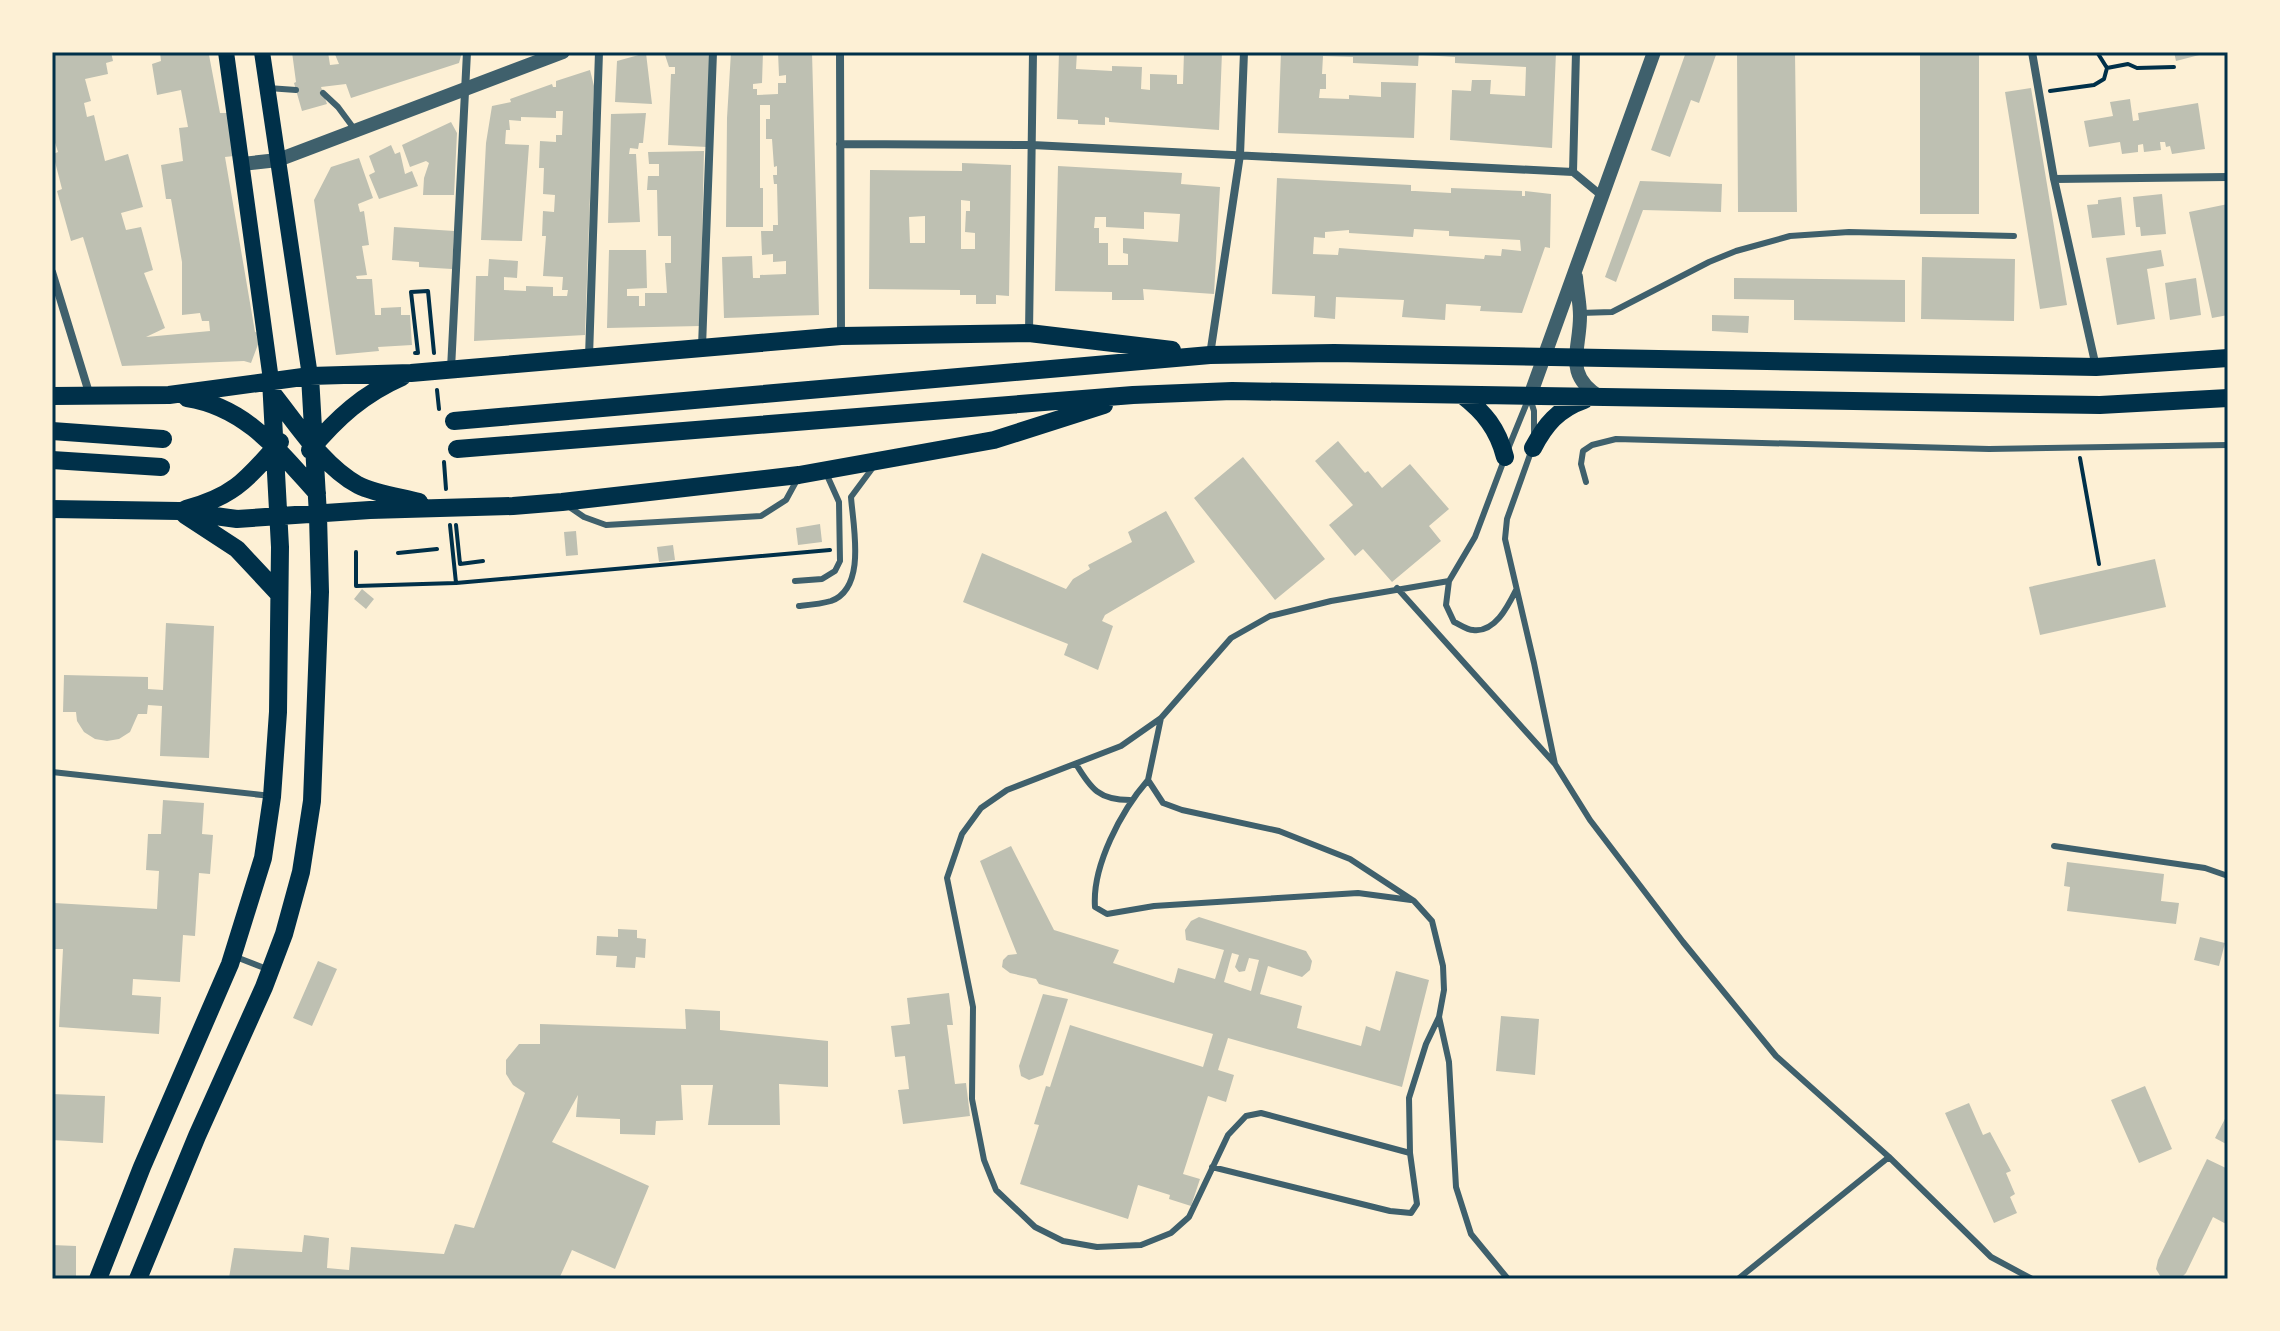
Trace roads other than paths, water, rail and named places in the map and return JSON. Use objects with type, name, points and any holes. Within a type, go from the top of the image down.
[{"type":"main road","points":[[98,1279],[142,1167],[233,956],[263,858],[272,797],[278,712],[279,518],[272,386],[226,52]]},
{"type":"main road","points":[[138,1279],[270,971],[296,895],[312,801],[320,592],[310,376],[262,52]]},
{"type":"main road","points":[[52,396],[169,395],[272,386],[310,376],[411,373],[841,336],[1029,333],[1210,355]]},
{"type":"main road","points":[[446,417],[1210,355],[1334,353],[2096,367],[2228,358]]},
{"type":"main road","points":[[278,489],[314,445],[352,406],[374,390],[411,373]]},
{"type":"main road","points":[[272,386],[314,445],[359,485],[449,506]]},
{"type":"main road","points":[[450,454],[1133,395],[1232,391],[2100,405],[2228,398]]},
{"type":"main road","points":[[169,395],[202,400],[228,409],[258,430],[317,493]]},
{"type":"main road","points":[[52,509],[179,511],[237,519],[562,502],[799,475],[994,440],[1133,395]]},
{"type":"main road","points":[[1462,395],[1481,410],[1495,429],[1505,457]]},
{"type":"main road","points":[[1533,448],[1545,426],[1561,411],[1580,401],[1600,397]]},
{"type":"main road","points":[[179,511],[230,493],[249,477],[312,406]]},
{"type":"main road","points":[[52,431],[163,439]]},
{"type":"main road","points":[[52,460],[161,467]]},
{"type":"main road","points":[[179,511],[237,549],[279,594]]},
{"type":"street","points":[[443,368],[467,52]]},
{"type":"street","points":[[242,164],[278,160],[563,52]]},
{"type":"street","points":[[589,358],[599,52]]},
{"type":"street","points":[[702,347],[713,52]]},
{"type":"street","points":[[840,52],[841,336]]},
{"type":"street","points":[[1029,333],[1033,52]]},
{"type":"street","points":[[1210,355],[1240,155],[1244,52]]},
{"type":"street","points":[[1573,172],[1576,52]]},
{"type":"street","points":[[1530,396],[1654,52]]},
{"type":"street","points":[[2032,52],[2054,179],[2096,367]]},
{"type":"street","points":[[840,144],[1032,145],[1573,172],[1602,196]]},
{"type":"street","points":[[2054,179],[2228,177]]},
{"type":"street","points":[[52,272],[90,396]]},
{"type":"street","points":[[1575,273],[1580,313],[1575,359],[1578,375],[1587,389],[1600,397]]},
{"type":"lane","points":[[267,88],[296,90]]},
{"type":"lane","points":[[323,93],[355,130]]},
{"type":"lane","points":[[1580,313],[1612,312],[1709,262],[1790,236],[1849,232],[2014,236]]},
{"type":"lane","points":[[1530,396],[1536,427],[1533,448],[1507,519],[1505,539],[1555,764]]},
{"type":"lane","points":[[1516,590],[1506,610],[1491,626],[1474,631],[1454,622],[1446,605],[1449,581],[1475,537],[1530,396]]},
{"type":"lane","points":[[1586,482],[1581,464],[1583,451],[1592,445],[1616,439],[1989,449],[2228,445]]},
{"type":"lane","points":[[799,606],[833,601],[849,584],[855,569],[851,497],[879,460]]},
{"type":"lane","points":[[795,581],[822,579],[835,571],[840,561],[839,502],[825,470]]},
{"type":"lane","points":[[562,502],[584,517],[606,525],[761,516],[786,500],[799,475]]},
{"type":"lane","points":[[1410,1153],[1261,1113],[1246,1116],[1228,1135],[1189,1217],[1171,1233],[1141,1245],[1097,1247],[1063,1241],[1035,1227],[996,1190],[984,1160],[972,1099],[973,1007],[947,878],[962,834],[981,808],[1007,790],[1121,746],[1161,718],[1231,638],[1270,616],[1397,588],[1449,581]]},
{"type":"lane","points":[[1397,588],[1555,764],[1599,832],[1776,1056],[1889,1157],[1991,1257],[2032,1279]]},
{"type":"lane","points":[[1161,718],[1148,780],[1130,800],[1113,836],[1094,891],[1095,907],[1107,914],[1154,906],[1358,893],[1414,901]]},
{"type":"lane","points":[[1076,764],[1089,786],[1110,800],[1130,800]]},
{"type":"lane","points":[[52,772],[272,797]]},
{"type":"lane","points":[[1148,780],[1163,803],[1279,831],[1350,859],[1414,901],[1432,921],[1443,966],[1444,990],[1439,1017],[1426,1044],[1409,1098],[1410,1153],[1417,1204],[1411,1213],[1390,1211],[1212,1167]]},
{"type":"lane","points":[[2054,846],[2205,868],[2228,876]]},
{"type":"lane","points":[[233,956],[270,971]]},
{"type":"lane","points":[[1439,1017],[1449,1062],[1456,1187],[1471,1234],[1508,1279]]},
{"type":"lane","points":[[1738,1279],[1889,1157]]}]
